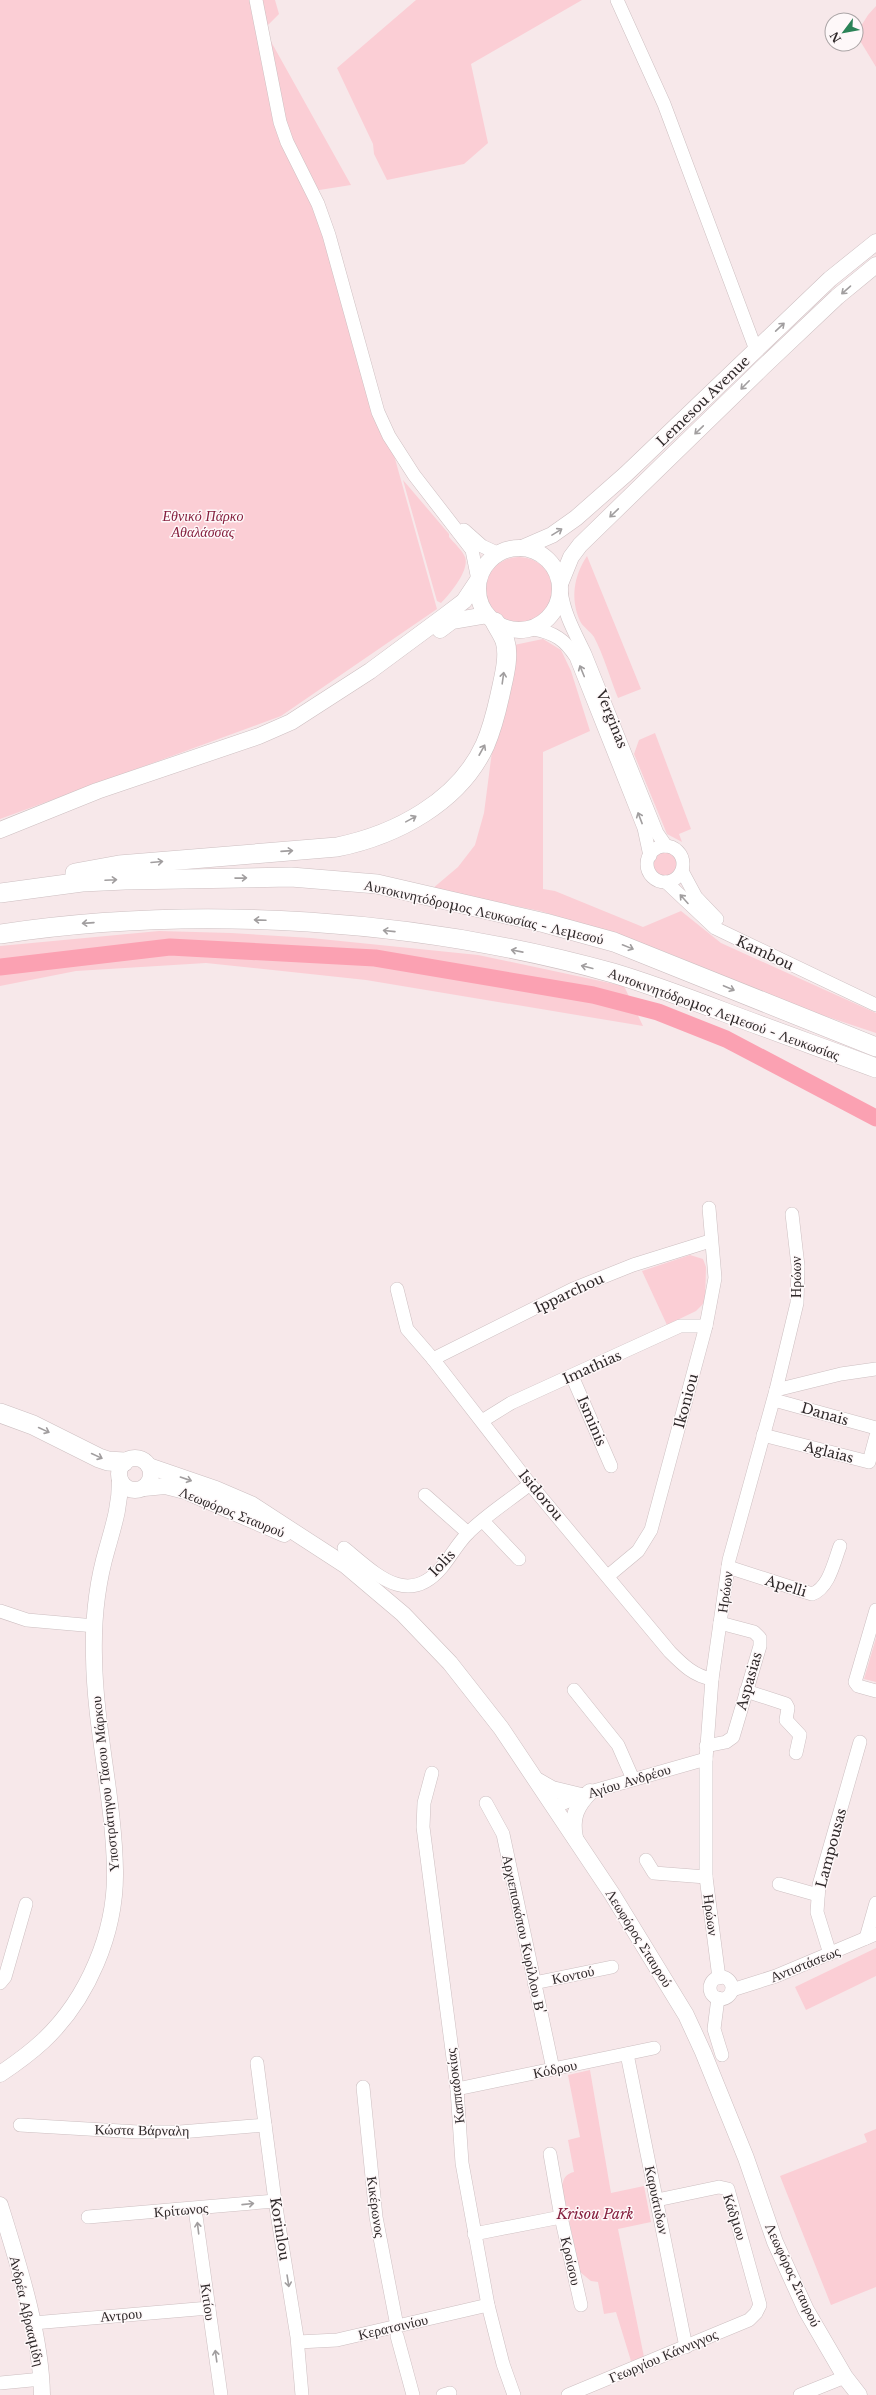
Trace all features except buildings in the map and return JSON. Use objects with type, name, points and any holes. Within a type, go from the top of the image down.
[{"type":"highway","points":[[30,888],[85,869],[337,847],[372,838],[409,821],[429,809],[462,781],[484,746],[495,716],[505,660],[505,641],[491,618]]},
{"type":"highway","name":"Αυτοκινητόδρομος Λευκωσίας - Λεμεσού","points":[[0,893],[30,888],[125,880],[292,877],[377,884],[545,923],[614,942],[876,1047]]},
{"type":"highway","name":"Αυτοκινητόδρομος Λεμεσού - Λευκωσίας","points":[[0,934],[65,925],[123,921],[238,919],[291,921],[450,938],[614,973],[876,1068]]},
{"type":"highway","points":[[848,1035],[876,1043]]},
{"type":"highway","points":[[809,1043],[876,1077]]},
{"type":"highway","points":[[0,1413],[33,1425],[108,1461],[122,1471]]},
{"type":"main road","name":"Lemesou Avenue","points":[[522,548],[552,535],[576,518],[626,474],[830,279],[876,242]]},
{"type":"main road","name":"Lemesou Avenue","points":[[561,588],[571,557],[580,545],[763,366],[837,297],[876,265]]},
{"type":"main road","points":[[0,830],[97,791],[259,736],[291,722],[370,671],[464,601],[478,580],[484,567],[497,553],[509,549],[522,548],[536,551],[548,559],[556,571],[561,588],[559,603],[553,614],[545,623],[534,629],[521,632],[507,629],[491,618],[477,592],[478,580]]},
{"type":"main road","points":[[0,836],[67,810],[274,740],[385,671],[452,621],[491,618]]},
{"type":"main road","points":[[135,1458],[141,1458],[150,1466],[151,1478],[142,1488],[126,1487],[122,1471],[135,1458]]},
{"type":"main road","name":"Λεωφόρος Σταυρού","points":[[150,1466],[216,1489],[251,1504],[345,1565],[403,1614],[450,1662],[501,1728],[612,1894],[686,2015],[704,2052],[746,2158],[775,2242],[806,2310],[845,2376],[859,2395]]},
{"type":"main road","name":"Υποστράτηγου Τάσου Μάρκου","points":[[0,2074],[44,2041],[71,2008],[97,1962],[110,1919],[114,1894],[114,1850],[98,1716],[94,1657],[94,1626],[98,1587],[107,1548],[114,1528],[119,1503],[122,1471]]},
{"type":"main road","name":"Λεωφόρος Σταυρού","points":[[142,1488],[165,1486],[185,1491],[319,1548]]},
{"type":"main road","name":"Υποστράτηγου Τάσου Μάρκου","points":[[114,1528],[142,1488]]},
{"type":"main road","points":[[536,1779],[552,1789],[586,1794],[574,1814],[573,1828],[575,1838]]},
{"type":"main road","name":"Ανδρέα Αβρααμίδη","points":[[0,2205],[33,2323],[42,2378],[42,2395]]},
{"type":"street","points":[[256,0],[280,122],[287,142],[318,204],[329,234],[378,412],[389,436],[414,475],[474,554],[478,580]]},
{"type":"street","points":[[617,0],[664,104],[756,350]]},
{"type":"street","points":[[443,512],[482,546],[497,553]]},
{"type":"street","name":"Verginas","points":[[561,588],[562,605],[585,654],[657,833],[666,846]]},
{"type":"street","name":"Verginas","points":[[534,629],[550,632],[566,642],[576,657],[644,828],[650,856]]},
{"type":"street","points":[[666,846],[677,850],[683,861],[682,871],[678,877],[666,882],[652,877],[647,863],[650,856],[654,850],[666,846]]},
{"type":"street","name":"Kambou","points":[[682,871],[696,897],[719,922],[733,932],[876,999]]},
{"type":"street","name":"Kambou","points":[[666,882],[716,928],[876,1005]]},
{"type":"street","name":"Ikoniou","points":[[608,1576],[638,1551],[651,1530],[706,1326],[714,1278],[710,1241],[709,1208]]},
{"type":"street","name":"Ηρώων","points":[[719,1978],[706,1877],[706,1746],[712,1679],[728,1568],[775,1395],[796,1303],[798,1266],[792,1214]]},
{"type":"street","name":"Ipparchou","points":[[433,1359],[573,1289],[633,1265],[710,1241]]},
{"type":"street","name":"Isidorou","points":[[397,1288],[407,1329],[433,1359],[530,1484],[683,1666],[700,1677],[712,1679]]},
{"type":"street","name":"Imathias","points":[[482,1421],[511,1403],[680,1326],[706,1326]]},
{"type":"street","points":[[775,1395],[841,1374],[876,1369]]},
{"type":"street","name":"Isminis","points":[[572,1376],[611,1466]]},
{"type":"street","name":"Danais","points":[[775,1395],[876,1428]]},
{"type":"street","name":"Aglaias","points":[[764,1435],[869,1462],[876,1436]]},
{"type":"street","name":"Iolis","points":[[344,1548],[383,1580],[398,1586],[411,1586],[423,1582],[440,1569],[468,1533],[530,1484]]},
{"type":"street","points":[[425,1495],[468,1533]]},
{"type":"street","points":[[483,1521],[519,1559]]},
{"type":"street","name":"Apelli","points":[[728,1568],[812,1594],[819,1592],[824,1586],[840,1546]]},
{"type":"street","points":[[876,1610],[855,1682],[858,1686],[876,1691]]},
{"type":"street","points":[[0,1611],[27,1620],[94,1626]]},
{"type":"street","name":"Aspasias","points":[[706,1746],[726,1742],[733,1736],[760,1646],[760,1638],[754,1632],[720,1623]]},
{"type":"street","points":[[574,1690],[618,1745],[633,1779]]},
{"type":"street","points":[[746,1691],[786,1704],[788,1708],[786,1720],[800,1735],[796,1753]]},
{"type":"street","name":"Lampousas","points":[[830,1954],[817,1912],[819,1886],[860,1742]]},
{"type":"street","name":"Αγίου Ανδρέου","points":[[554,1807],[586,1794],[633,1779],[706,1759]]},
{"type":"street","name":"Καππαδοκίας","points":[[432,1773],[424,1803],[423,1827],[457,2089],[462,2163],[488,2305],[503,2364],[514,2395]]},
{"type":"street","name":"Αρχιεπισκόπου Κυρίλλου Β'","points":[[486,1803],[503,1834],[553,2069]]},
{"type":"street","points":[[646,1860],[654,1873],[706,1877]]},
{"type":"street","points":[[778,1884],[818,1895]]},
{"type":"street","points":[[871,1936],[876,1902]]},
{"type":"street","points":[[0,1983],[5,1977],[26,1904]]},
{"type":"street","name":"Αντιστάσεως","points":[[732,1990],[776,1976],[871,1936]]},
{"type":"street","name":"Κοντού","points":[[534,1983],[612,1967]]},
{"type":"street","points":[[719,1978],[728,1980],[732,1990],[726,1998],[718,1998],[713,1994],[711,1988],[713,1982],[719,1978]]},
{"type":"street","points":[[718,1998],[714,2029],[722,2055]]},
{"type":"street","name":"Κόδρου","points":[[457,2089],[654,2048]]},
{"type":"street","name":"Καρυάτιδων","points":[[627,2054],[686,2346]]},
{"type":"street","name":"Korinlou","points":[[257,2063],[275,2201],[298,2342],[302,2395]]},
{"type":"street","name":"Κικέρωνος","points":[[363,2086],[376,2218],[397,2331],[413,2395]]},
{"type":"street","name":"Κώστα Βάρναλη","points":[[20,2125],[159,2132],[265,2125]]},
{"type":"street","name":"Κροίσου","points":[[550,2154],[561,2217],[581,2305]]},
{"type":"street","name":"Κάδμου","points":[[657,2200],[719,2187],[728,2189],[760,2305],[756,2313]]},
{"type":"street","name":"Κρίτωνος","points":[[88,2217],[275,2201]]},
{"type":"street","name":"Κιτίου","points":[[195,2209],[221,2395]]},
{"type":"street","name":"Κροίσου","points":[[474,2234],[561,2217]]},
{"type":"street","name":"Κερατσινίου","points":[[298,2342],[336,2340],[397,2331],[488,2305]]},
{"type":"street","name":"Αντρου","points":[[33,2323],[209,2308]]},
{"type":"street","name":"Γεωργίου Κάννιγγος","points":[[568,2395],[749,2320],[756,2313]]},
{"type":"street","points":[[800,2395],[845,2376]]},
{"type":"street","points":[[0,2383],[42,2378]]},
{"type":"green space","name":"Εθνικό Πάρκο Αθαλάσσας","points":[[0,0],[275,0],[279,14],[264,29],[351,185],[313,191],[373,380],[437,609],[281,716],[0,819]]},
{"type":"green space","points":[[416,0],[582,0],[471,64],[488,143],[464,164],[387,180],[374,154],[373,144],[337,68]]},
{"type":"green space","points":[[876,6],[876,67],[864,47],[864,21]]},
{"type":"green space","points":[[403,480],[449,534],[449,537],[465,557],[465,568],[462,575],[454,588],[441,603],[437,601]]},
{"type":"green space","points":[[587,556],[641,689],[618,698],[598,644],[580,621],[575,604],[574,596],[576,579]]},
{"type":"green space","points":[[519,557],[532,560],[543,567],[550,578],[553,591],[550,604],[543,615],[532,622],[519,625],[506,622],[495,615],[488,604],[485,591],[488,578],[495,567],[506,560]]},
{"type":"green space","points":[[543,639],[561,650],[571,671],[590,731],[543,752],[543,889],[555,891],[643,927],[681,911],[721,943],[876,1013],[876,1033],[804,1009],[668,953],[615,934],[540,911],[432,889],[458,867],[475,845],[484,813],[494,736],[514,645]]},
{"type":"green space","points":[[655,733],[691,829],[679,834],[682,842],[667,834],[634,754],[639,740]]},
{"type":"green space","points":[[665,850],[674,854],[678,863],[674,872],[665,876],[656,872],[652,863],[656,854]]},
{"type":"green space","points":[[159,931],[231,933],[311,938],[478,955],[624,986],[643,1026],[366,980],[206,963],[76,971],[0,986],[0,946]]},
{"type":"green space","points":[[690,1255],[703,1259],[706,1267],[705,1302],[696,1311],[667,1325],[642,1271]]},
{"type":"green space","points":[[876,1638],[876,1682],[864,1679]]},
{"type":"green space","points":[[876,1948],[876,1976],[806,2010],[795,1987]]},
{"type":"green space","name":"Krisou Park","points":[[590,2070],[611,2193],[644,2186],[651,2222],[618,2229],[644,2357],[631,2361],[616,2312],[604,2314],[598,2282],[591,2281],[580,2272],[562,2187],[565,2177],[574,2172],[568,2140],[580,2137],[568,2075]]},
{"type":"green space","points":[[876,2129],[876,2287],[831,2305],[780,2176],[867,2142],[864,2134]]},
{"type":"waterway","points":[[0,967],[170,947],[375,958],[593,995],[658,1012],[726,1039],[876,1118]]}]
